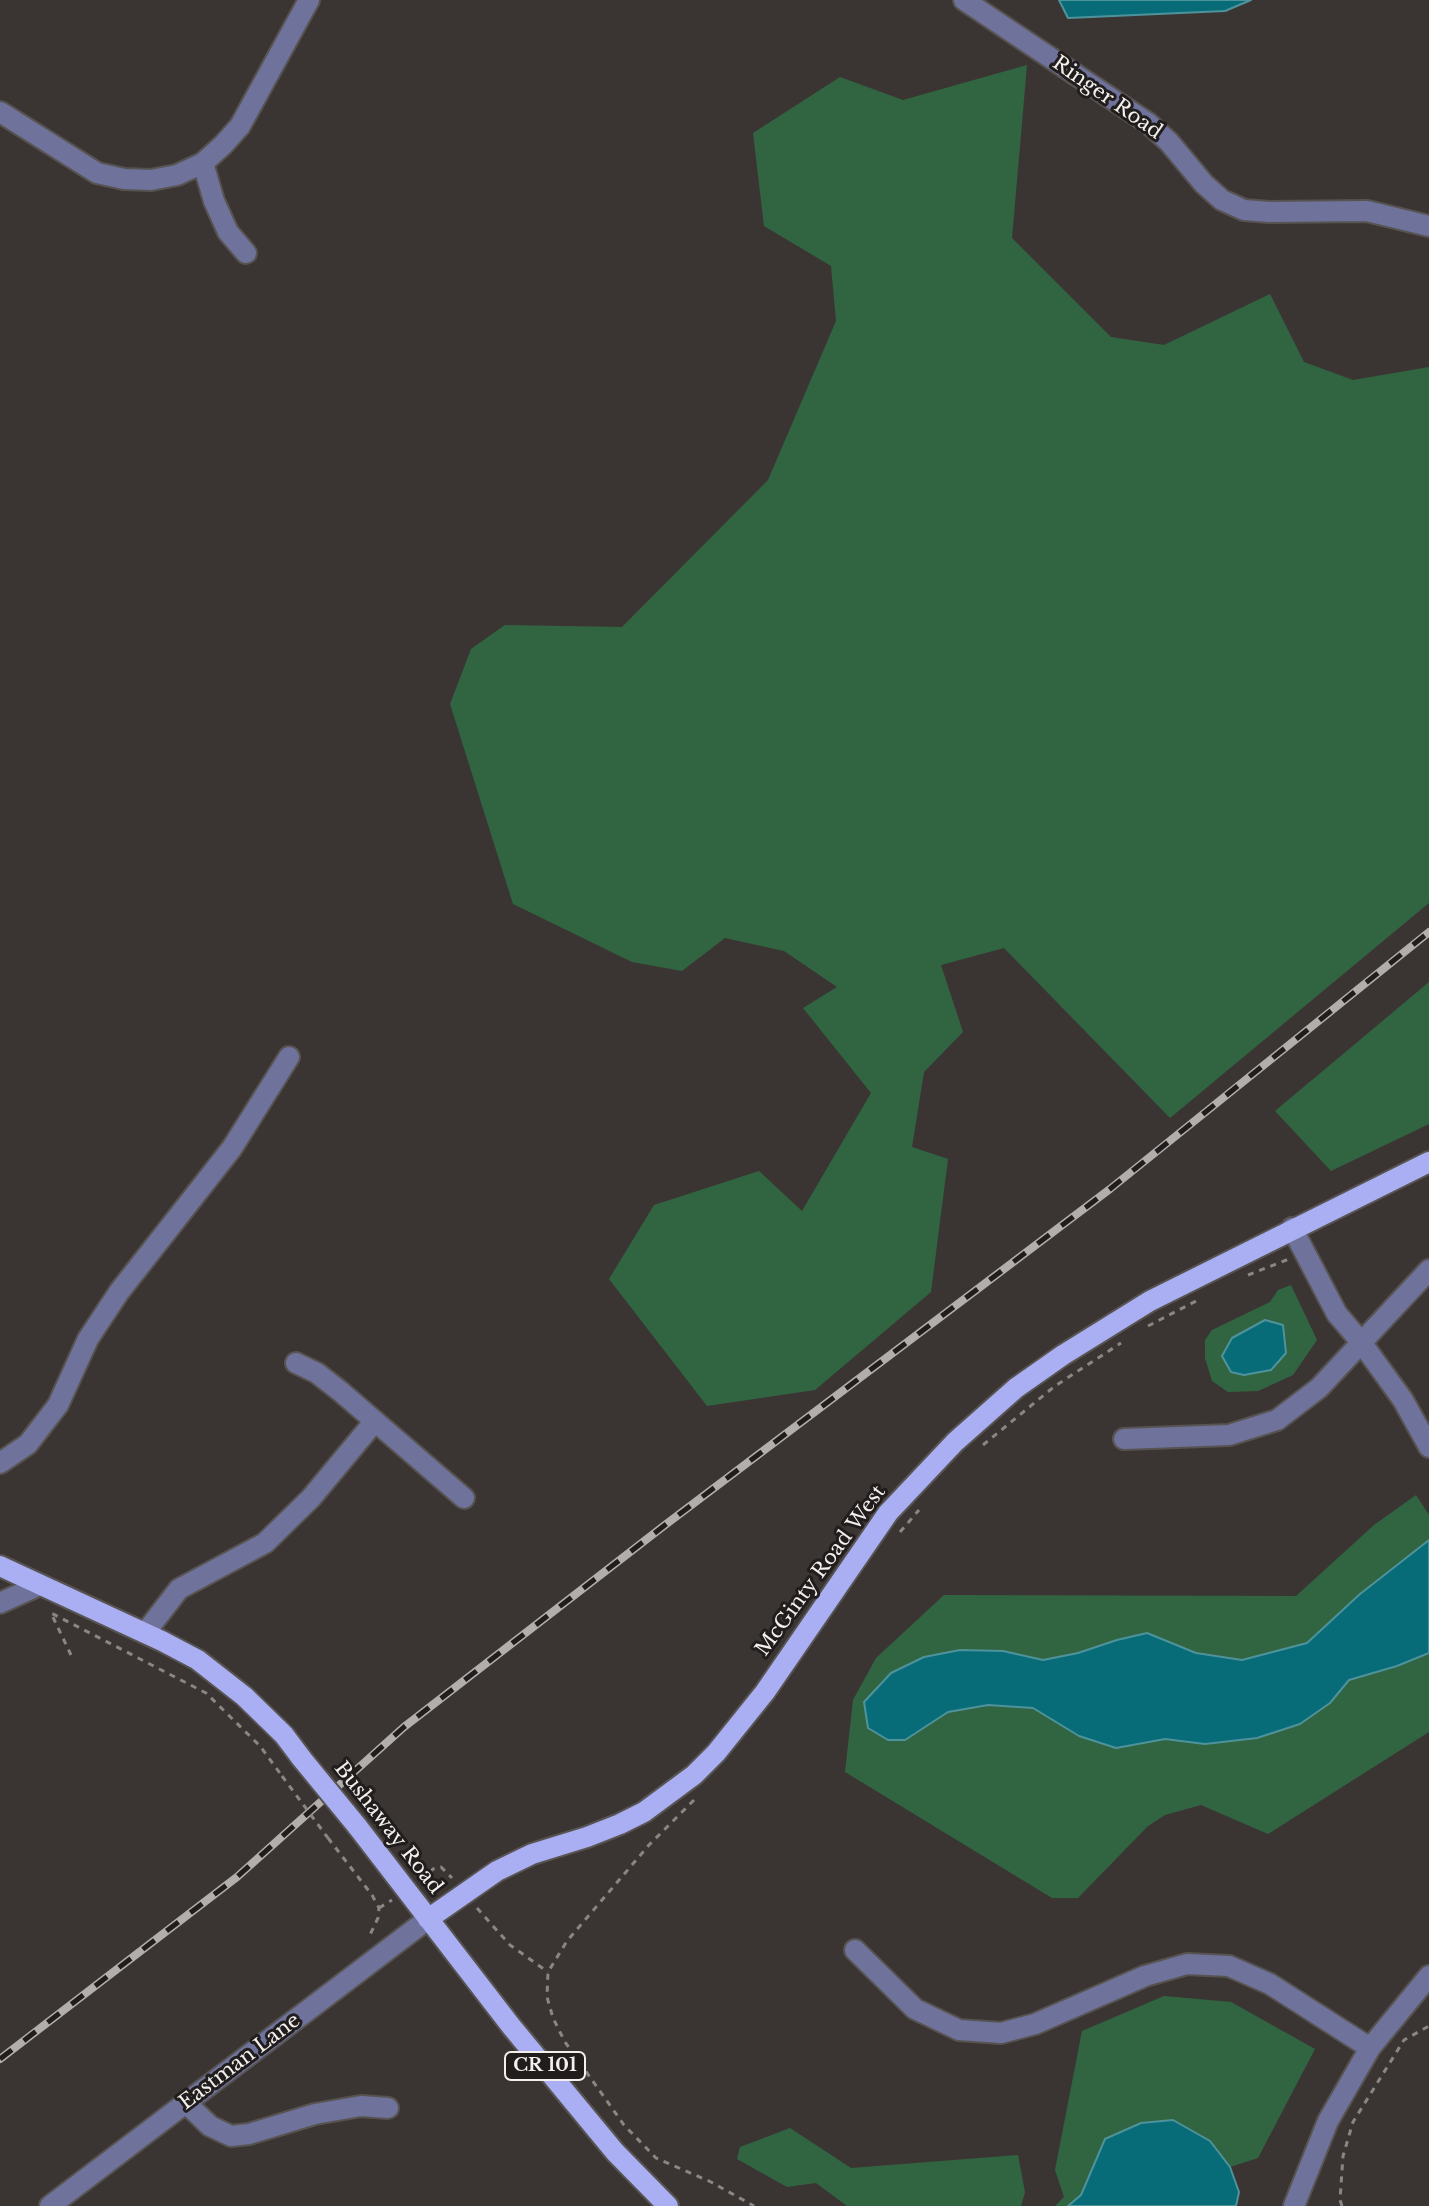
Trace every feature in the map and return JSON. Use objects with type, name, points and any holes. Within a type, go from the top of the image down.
[{"type":"main road","name":"McGinty Road West","points":[[428,1919],[463,1893],[521,1859],[587,1837],[644,1812],[672,1793],[716,1753],[765,1692],[888,1513],[955,1442],[1016,1388],[1150,1301],[1429,1162]]},
{"type":"main road","name":"Bushaway Road","points":[[0,1566],[145,1633],[213,1670],[277,1728],[391,1867],[511,2026],[615,2152],[668,2206]]},
{"type":"street","points":[[0,112],[97,173],[124,179],[151,180],[177,175],[203,163],[240,126],[309,0]]},
{"type":"street","name":"Ringer Road","points":[[964,0],[1148,123],[1222,200],[1244,210],[1367,211],[1429,226]]},
{"type":"street","points":[[203,163],[214,201],[228,232],[246,253]]},
{"type":"street","points":[[0,1463],[28,1444],[58,1405],[88,1339],[119,1292],[232,1148],[289,1057]]},
{"type":"street","points":[[1292,1228],[1337,1314],[1403,1400],[1429,1447]]},
{"type":"street","points":[[1124,1439],[1229,1435],[1277,1420],[1319,1388],[1429,1270]]},
{"type":"street","points":[[296,1363],[317,1373],[464,1498]]},
{"type":"street","points":[[145,1633],[179,1589],[265,1543],[311,1498],[375,1421]]},
{"type":"street","points":[[0,1603],[40,1585]]},
{"type":"street","name":"Eastman Lane","points":[[50,2206],[428,1919]]},
{"type":"street","points":[[855,1950],[915,2009],[959,2030],[1001,2033],[1023,2027],[1145,1976],[1187,1964],[1229,1966],[1270,1984],[1370,2048]]},
{"type":"street","points":[[1294,2206],[1328,2121],[1370,2048],[1429,1976]]},
{"type":"street","points":[[186,2103],[210,2126],[231,2136],[249,2134],[315,2114],[361,2106],[388,2108]]},
{"type":"path","points":[[1242,1277],[1304,1251]]},
{"type":"path","points":[[1144,1328],[1200,1299]]},
{"type":"path","points":[[973,1453],[1055,1386],[1131,1337]]},
{"type":"path","points":[[898,1534],[919,1510]]},
{"type":"path","points":[[71,1655],[51,1613],[206,1693],[260,1746],[379,1908]]},
{"type":"path","points":[[703,1792],[649,1845],[567,1941],[548,1972],[547,1997],[565,2042],[624,2125],[656,2158],[711,2182],[754,2206]]},
{"type":"path","points":[[486,1917],[510,1945],[548,1972]]},
{"type":"path","points":[[1342,2206],[1343,2156],[1353,2122],[1404,2040],[1429,2026]]},
{"type":"green space","points":[[1027,65],[1012,238],[1111,337],[1164,345],[1270,294],[1304,362],[1353,380],[1429,367],[1429,903],[1170,1118],[1004,948],[941,965],[963,1032],[924,1072],[912,1147],[948,1159],[931,1292],[815,1390],[707,1406],[609,1279],[654,1205],[759,1171],[802,1211],[871,1093],[803,1008],[837,987],[784,951],[725,938],[682,971],[632,962],[513,904],[450,704],[471,649],[505,625],[622,627],[768,480],[836,321],[831,266],[764,226],[753,133],[840,77],[903,100]]},
{"type":"green space","points":[[1429,982],[1429,1124],[1331,1171],[1275,1111]]},
{"type":"green space","points":[[1291,1285],[1317,1340],[1293,1375],[1258,1391],[1228,1392],[1212,1381],[1205,1358],[1205,1340],[1212,1330],[1270,1302],[1278,1290]]},
{"type":"green space","points":[[1416,1495],[1429,1515],[1429,1732],[1268,1834],[1201,1805],[1165,1815],[1148,1826],[1078,1898],[1052,1898],[845,1772],[853,1700],[876,1658],[944,1595],[1296,1596],[1374,1525]]},
{"type":"green space","points":[[1164,1996],[1231,2002],[1315,2049],[1258,2158],[1230,2167],[1210,2141],[1105,2139],[1081,2195],[1068,2206],[1055,2206],[1064,2197],[1055,2170],[1082,2031]]},
{"type":"green space","points":[[790,2128],[851,2168],[1018,2155],[1025,2192],[1021,2206],[847,2206],[816,2183],[787,2187],[737,2159],[740,2147]]},
{"type":"water","points":[[1059,0],[1251,0],[1225,11],[1068,18]]},
{"type":"water","points":[[1265,1320],[1283,1325],[1286,1353],[1271,1370],[1244,1375],[1231,1372],[1222,1356],[1232,1338]]},
{"type":"water","points":[[1429,1540],[1429,1653],[1349,1680],[1330,1703],[1300,1724],[1257,1738],[1205,1744],[1165,1739],[1116,1748],[1079,1736],[1033,1708],[988,1705],[948,1712],[905,1740],[888,1740],[868,1728],[864,1702],[891,1673],[924,1657],[960,1650],[1003,1651],[1043,1660],[1147,1633],[1196,1653],[1242,1660],[1307,1643],[1360,1594]]},
{"type":"water","points":[[1173,2120],[1210,2141],[1230,2167],[1239,2192],[1236,2206],[1068,2206],[1081,2195],[1105,2139],[1141,2123]]},
{"type":"railway","points":[[0,2059],[237,1877],[404,1727],[665,1525],[1110,1189],[1429,932]]}]
